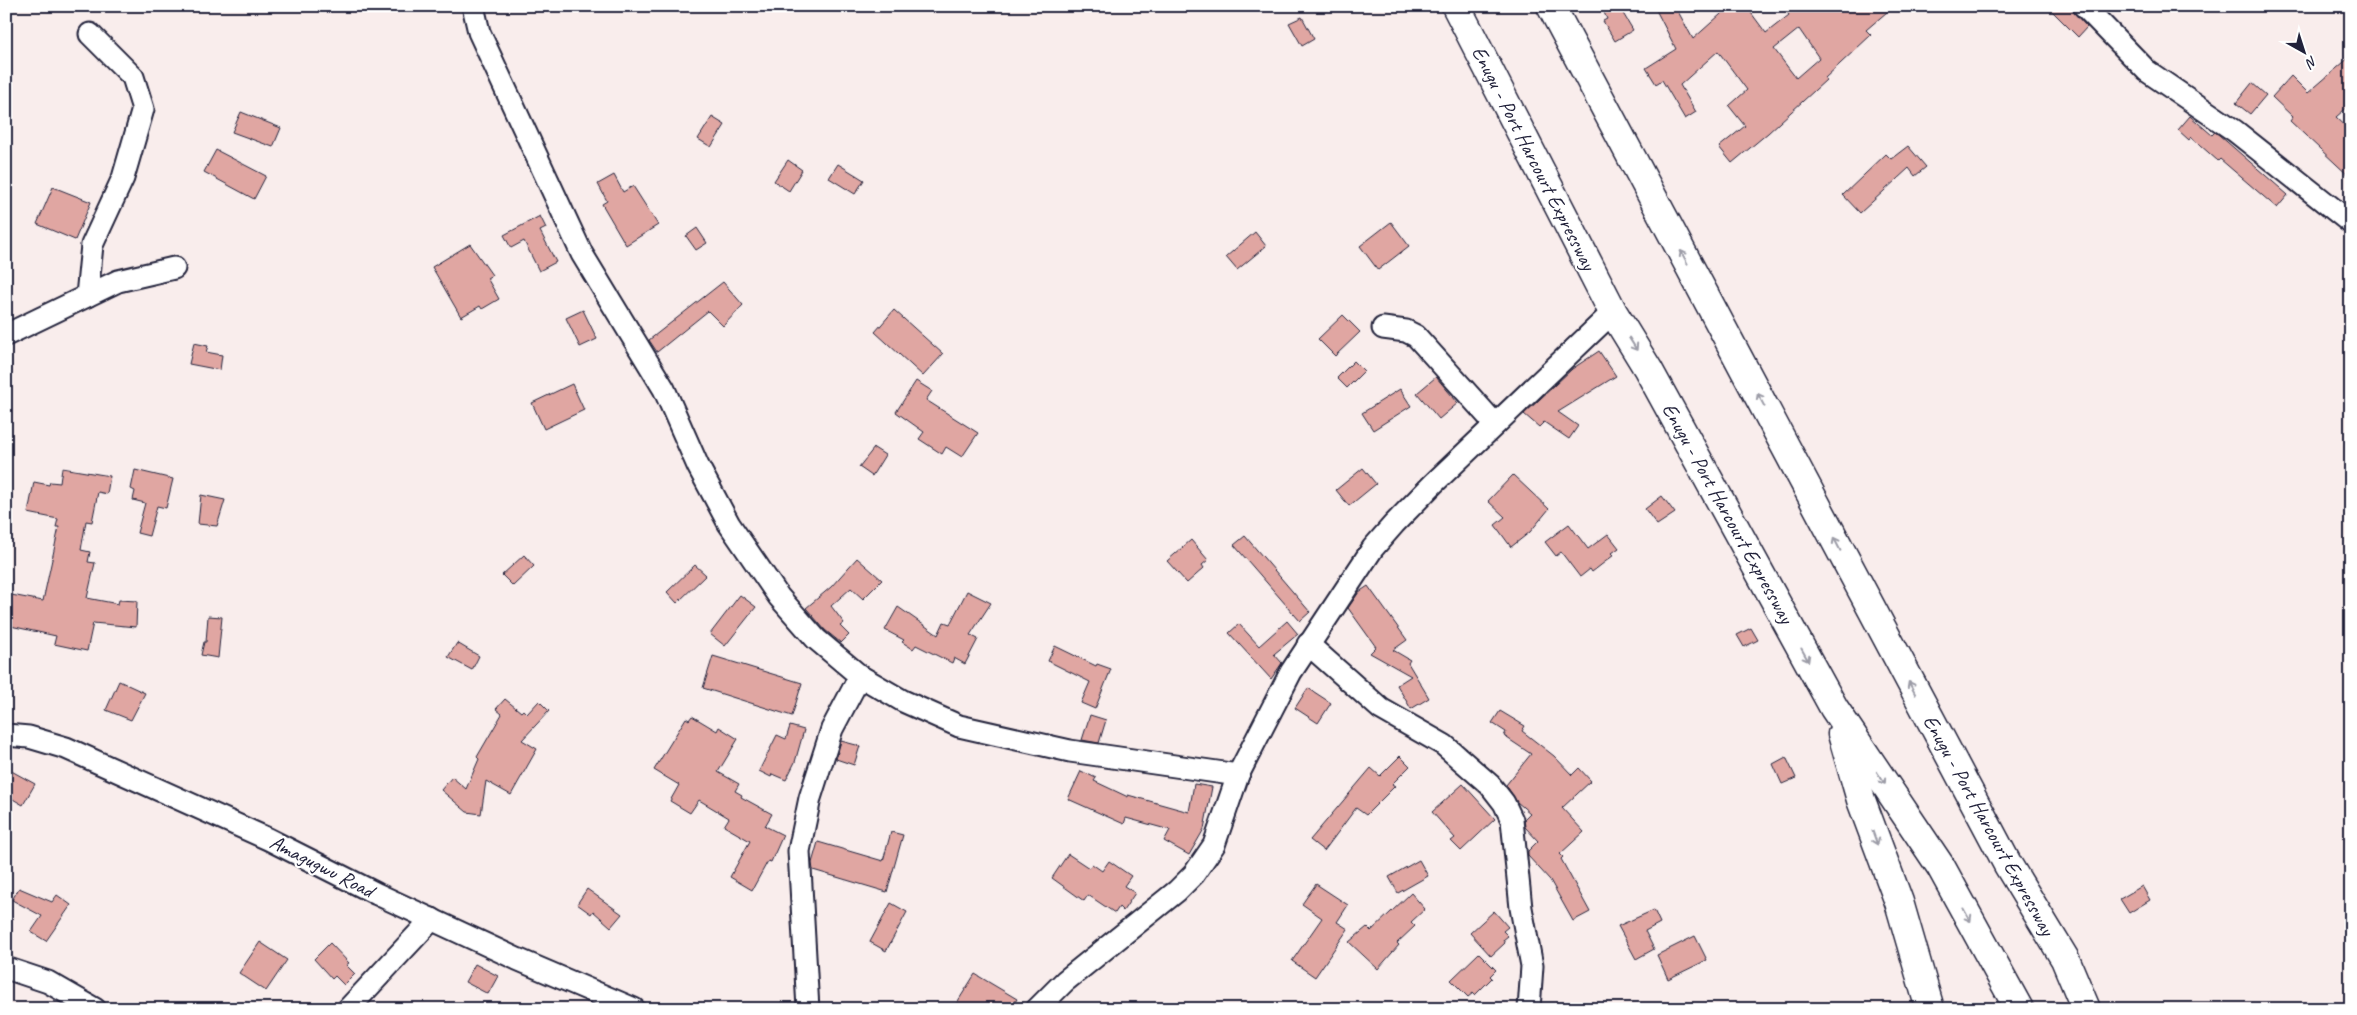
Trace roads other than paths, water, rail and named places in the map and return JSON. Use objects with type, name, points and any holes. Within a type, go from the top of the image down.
[{"type":"highway","name":"Enugu - Port Harcourt Expressway","points":[[1456,6],[1613,312],[1648,369],[1834,708],[1941,867],[2019,1009]]},
{"type":"highway","name":"Enugu - Port Harcourt Expressway","points":[[1550,6],[2008,865],[2065,959],[2086,1009]]},
{"type":"highway","points":[[1834,708],[1861,800],[1899,902],[1930,1009]]},
{"type":"highway","points":[[2065,959],[2106,1009]]},
{"type":"street","points":[[474,6],[479,32],[582,254],[664,389],[698,466],[729,524],[779,597],[816,639],[860,676],[903,701],[959,726],[1070,751],[1238,775]]},
{"type":"street","points":[[2084,6],[2147,71],[2235,131],[2351,223]]},
{"type":"street","points":[[87,296],[92,245],[123,178],[143,109],[133,77],[90,34]]},
{"type":"street","points":[[6,335],[118,281],[174,268]]},
{"type":"street","points":[[1037,1009],[1065,981],[1177,891],[1194,874],[1214,846],[1238,775],[1274,705],[1308,644],[1357,571],[1389,530],[1495,424],[1613,312]]},
{"type":"street","points":[[1383,328],[1406,332],[1416,336],[1495,424]]},
{"type":"street","points":[[1308,644],[1381,709],[1444,745],[1490,785],[1504,803],[1512,820],[1521,908],[1532,966],[1529,1009]]},
{"type":"street","points":[[808,1009],[799,851],[810,798],[832,729],[860,676]]},
{"type":"street","name":"Amagugwu Road","points":[[6,735],[29,737],[66,748],[268,838],[517,959],[634,1009]]},
{"type":"street","points":[[348,1009],[432,919]]},
{"type":"street","points":[[6,968],[48,982],[95,1009]]}]
